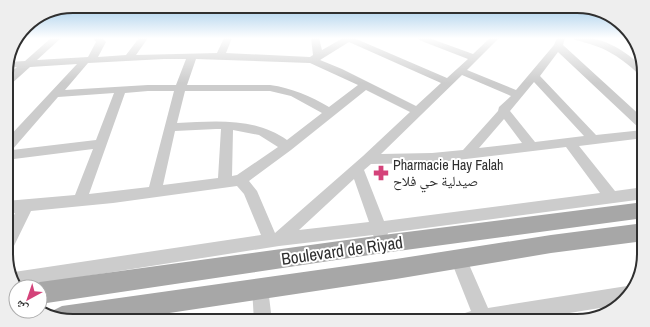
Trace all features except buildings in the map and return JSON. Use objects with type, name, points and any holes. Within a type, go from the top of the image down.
[{"type":"main road","name":"Boulevard de Riyad","points":[[48,292],[381,236],[637,211]]},
{"type":"main road","name":"Boulevard de Riyad","points":[[88,314],[608,235],[637,233]]},
{"type":"street","points":[[14,63],[27,53]]},
{"type":"street","points":[[13,77],[39,53]]},
{"type":"street","points":[[13,140],[55,94],[89,60],[93,53]]},
{"type":"street","points":[[130,57],[133,53]]},
{"type":"street","points":[[315,53],[315,58]]},
{"type":"street","points":[[315,58],[323,53]]},
{"type":"street","points":[[383,53],[448,82]]},
{"type":"street","points":[[462,53],[475,58]]},
{"type":"street","points":[[275,239],[357,169],[480,53]]},
{"type":"street","points":[[467,154],[503,110],[534,76],[551,53]]},
{"type":"street","points":[[570,53],[637,119]]},
{"type":"street","points":[[619,53],[636,66]]},
{"type":"street","points":[[155,191],[180,87],[192,56]]},
{"type":"street","points":[[13,66],[130,57],[220,56],[315,58],[416,112]]},
{"type":"street","points":[[460,71],[517,94]]},
{"type":"street","points":[[534,76],[593,139]]},
{"type":"street","points":[[13,207],[80,200],[240,180],[287,147],[366,85]]},
{"type":"street","points":[[55,94],[180,87],[283,90],[304,97],[330,113]]},
{"type":"street","points":[[80,200],[121,90]]},
{"type":"street","points":[[503,110],[531,146]]},
{"type":"street","points":[[170,127],[227,126],[262,132],[287,147]]},
{"type":"street","points":[[225,182],[227,126]]},
{"type":"street","points":[[368,159],[414,159],[637,135]]},
{"type":"street","points":[[569,142],[611,196]]},
{"type":"street","points":[[13,154],[100,144]]},
{"type":"street","points":[[357,169],[381,236]]},
{"type":"street","points":[[240,180],[250,191],[275,239]]},
{"type":"street","points":[[20,279],[275,239],[381,236],[611,196],[637,194]]},
{"type":"street","points":[[13,233],[26,206]]},
{"type":"street","points":[[458,258],[481,314]]},
{"type":"street","points":[[260,288],[262,314]]},
{"type":"street","points":[[513,314],[619,296]]},
{"type":"place","name":"Pharmacie Hay Falah صيدلية حي فلاح","points":[[381,173]]}]
